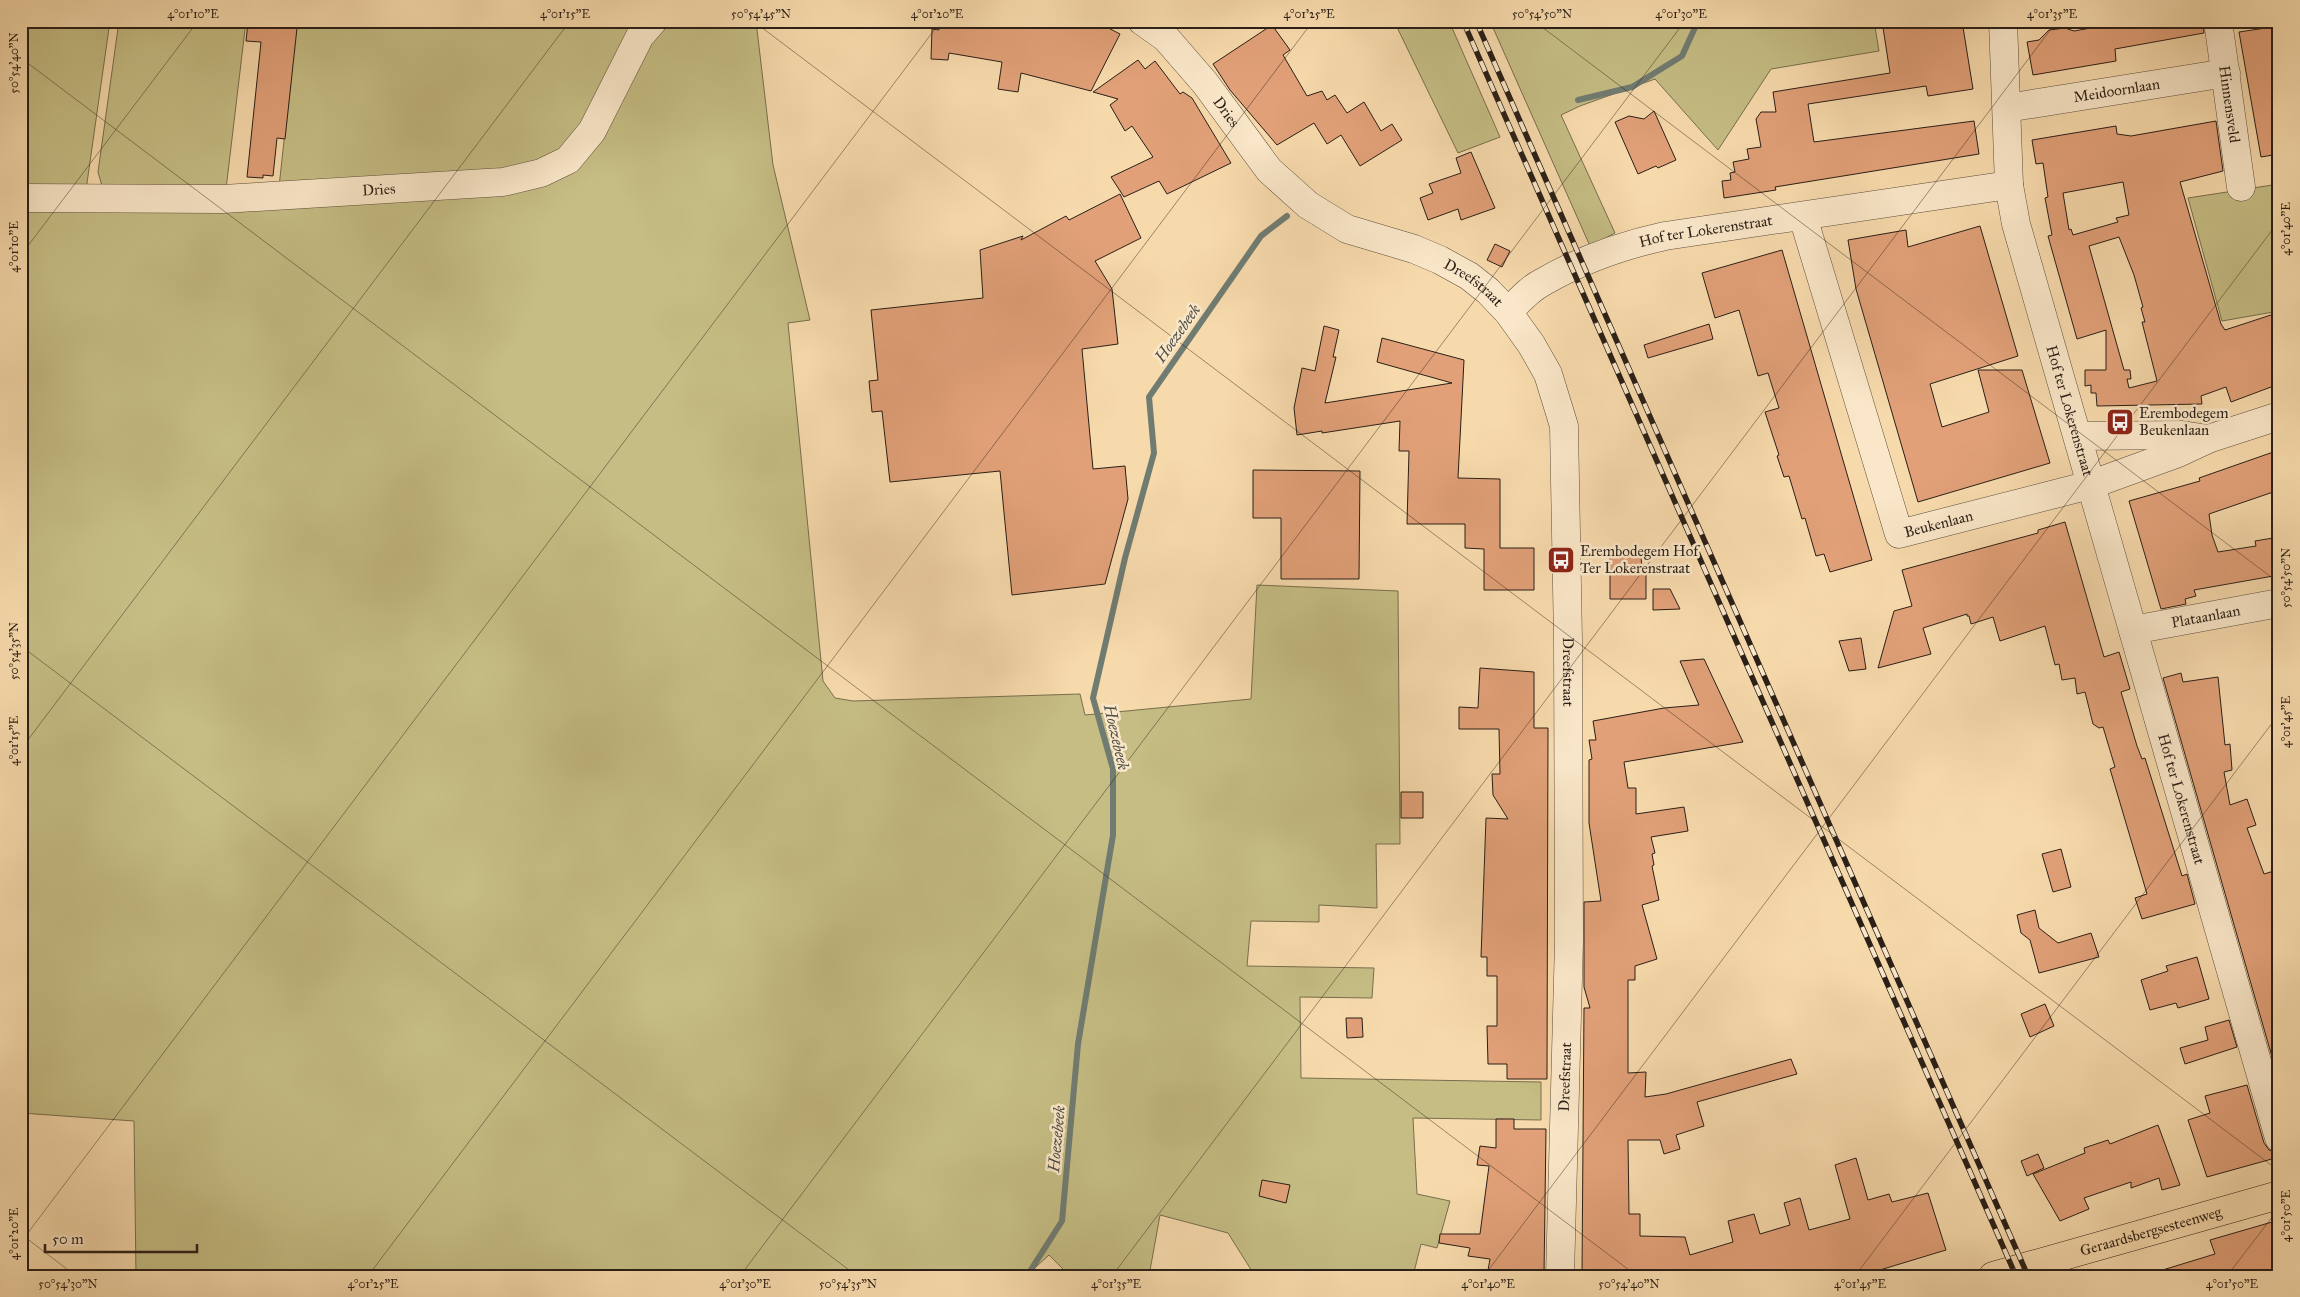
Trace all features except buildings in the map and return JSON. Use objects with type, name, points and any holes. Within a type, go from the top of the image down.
[{"type":"main road","name":"Geraardsbergsesteenweg","points":[[1993,1276],[2279,1195]]},
{"type":"street","name":"Dries","points":[[21,198],[223,199],[503,182],[541,173],[568,160],[592,131],[640,36],[653,21]]},
{"type":"street","name":"Dries","points":[[1142,21],[1166,38],[1205,83],[1269,170],[1308,205]]},
{"type":"street","points":[[2002,21],[2009,185]]},
{"type":"street","name":"Hinnensveld","points":[[2218,21],[2241,187]]},
{"type":"street","name":"Meidoornlaan","points":[[2007,108],[2226,73]]},
{"type":"street","name":"Hof ter Lokerenstraat","points":[[1508,312],[1542,282],[1618,248],[1665,236],[2009,185],[2016,224],[2279,1138]]},
{"type":"street","name":"Dreefstraat","points":[[1308,205],[1348,229],[1414,249],[1440,260],[1469,276],[1488,291],[1508,312],[1531,344],[1548,374],[1564,426],[1568,640],[1569,941],[1560,1276]]},
{"type":"street","name":"Beukenlaan","points":[[1803,217],[1899,534],[2090,485],[2178,453],[2208,438],[2279,416]]},
{"type":"street","name":"Beukenlaan","points":[[2078,436],[2182,435],[2208,438]]},
{"type":"street","name":"Plataanlaan","points":[[2133,630],[2279,603]]},
{"type":"shaded area","points":[[21,21],[110,21],[86,190],[21,190]]},
{"type":"shaded area","points":[[119,21],[246,21],[226,189],[102,186],[98,172]]},
{"type":"shaded area","points":[[297,21],[644,21],[589,123],[538,168],[279,187]]},
{"type":"shaded area","points":[[661,21],[756,21],[773,165],[810,320],[788,323],[823,681],[835,698],[853,701],[1080,694],[1085,715],[1251,699],[1257,585],[1398,591],[1400,844],[1376,844],[1377,908],[1319,905],[1319,922],[1251,921],[1247,966],[1374,968],[1372,998],[1300,997],[1301,1078],[1541,1082],[1541,1120],[1413,1118],[1417,1194],[1450,1201],[1437,1248],[1421,1244],[1413,1276],[1255,1276],[1228,1233],[1160,1215],[1149,1276],[1070,1276],[1049,1255],[1026,1276],[136,1276],[134,1121],[21,1113],[21,212],[96,209],[548,178]]},
{"type":"shaded area","points":[[1394,21],[1449,21],[1500,137],[1458,153]]},
{"type":"shaded area","points":[[1490,21],[1874,21],[1879,51],[1771,69],[1718,150],[1655,79],[1580,106],[1561,115],[1615,233],[1590,246]]},
{"type":"shaded area","points":[[2279,184],[2279,311],[2222,321],[2188,198]]},
{"type":"waterway","name":"Hoezebeek","points":[[1578,100],[1632,87],[1682,56],[1698,21]]},
{"type":"waterway","name":"Hoezebeek","points":[[1027,1276],[1062,1221],[1078,1044],[1113,835],[1113,769],[1093,698],[1125,558],[1154,453],[1149,397],[1261,236],[1287,216]]},
{"type":"railway","points":[[1463,21],[2016,1276]]},
{"type":"railway","points":[[1476,21],[2028,1276]]},
{"type":"place","name":"Erembodegem Beukenlaan","points":[[2120,422]]},
{"type":"place","name":"Erembodegem Hof Ter Lokerenstraat","points":[[1561,560]]}]
